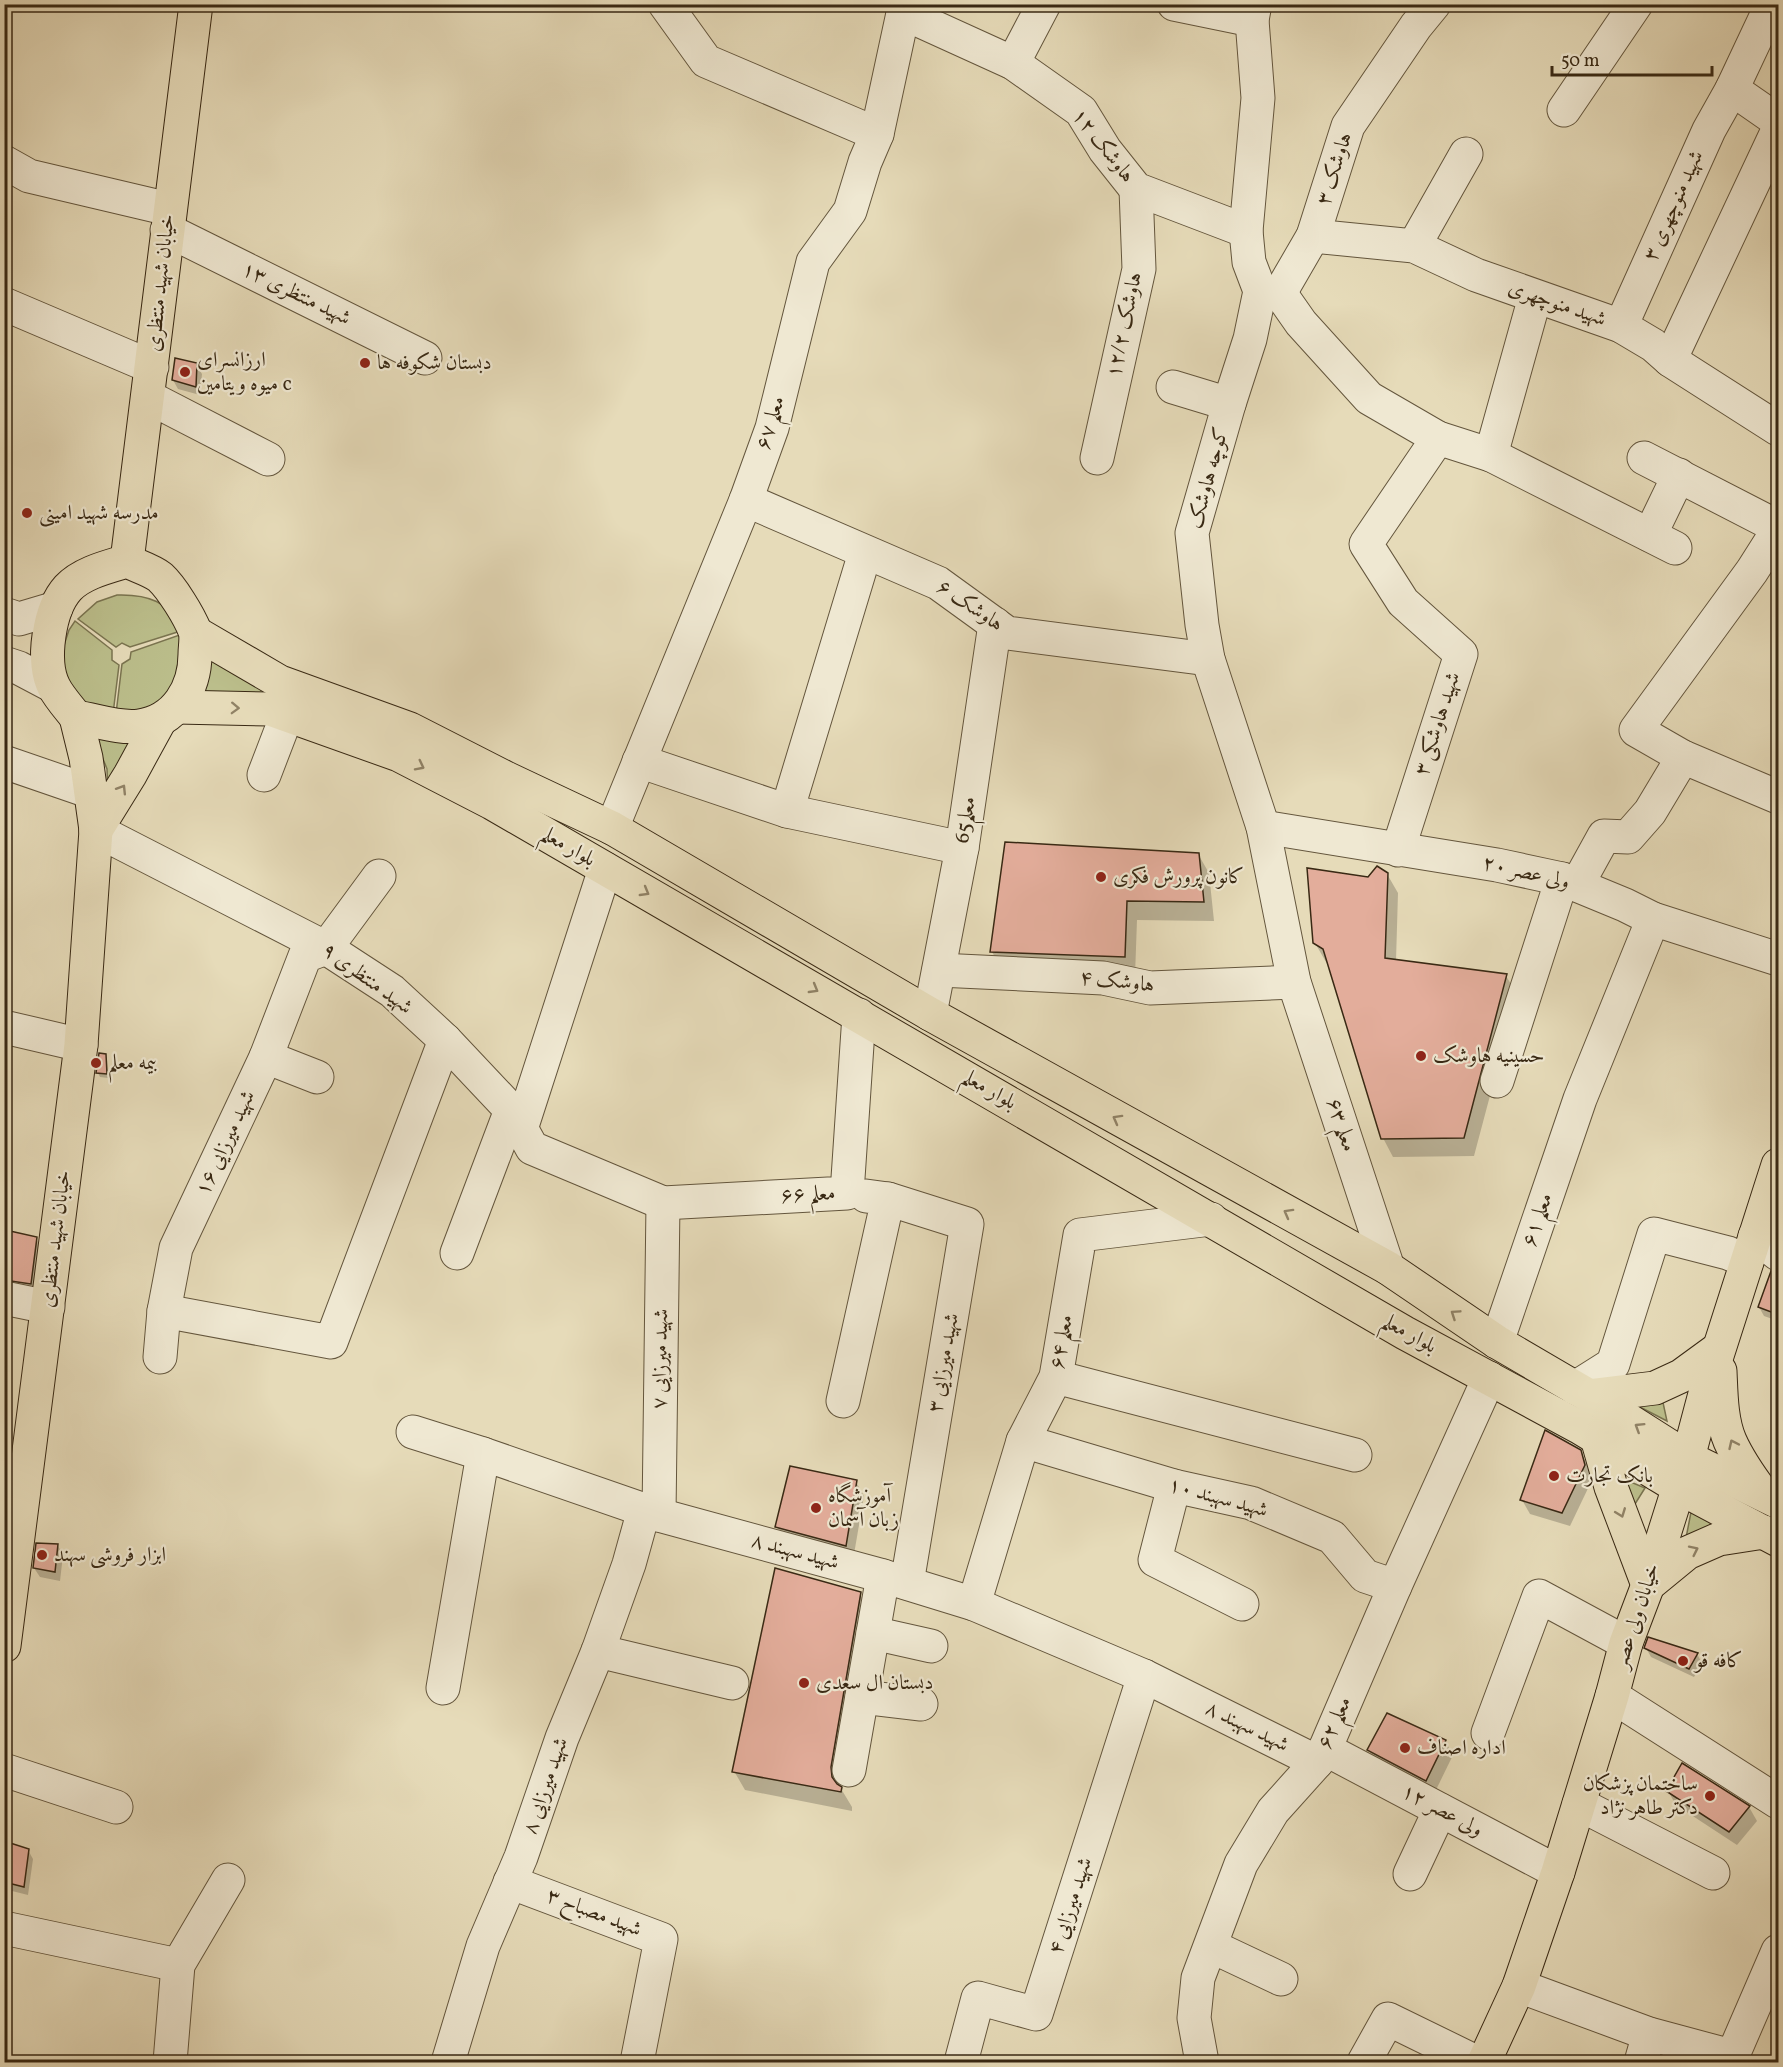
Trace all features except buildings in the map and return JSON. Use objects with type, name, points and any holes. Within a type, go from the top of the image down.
[{"type":"main road","name":"خیابان شهید منتظری","points":[[127,561],[196,4]]},
{"type":"main road","points":[[96,830],[168,713],[189,690],[195,669],[196,633],[180,603],[159,577],[127,561],[95,571],[68,587],[56,608],[47,646],[53,686],[76,717],[99,720],[118,727],[140,726],[168,713]]},
{"type":"main road","name":"بلوار معلم","points":[[196,633],[280,682],[410,729],[612,828],[930,1014],[1388,1268],[1497,1342],[1589,1396],[1683,1472],[1771,1536]]},
{"type":"main road","name":"بلوار معلم","points":[[168,713],[270,709],[399,755],[492,803],[1405,1333],[1593,1435],[1683,1472],[1771,1498]]},
{"type":"main road","name":"خیابان شهید منتظری","points":[[4,1646],[12,1530],[48,1307],[81,1045],[96,830],[76,717]]},
{"type":"main road","name":"خیابان ولی عصر","points":[[1484,2062],[1520,1986],[1558,1872],[1626,1643],[1648,1585],[1719,1352],[1760,1250],[1779,1166]]},
{"type":"main road","points":[[1771,1498],[1752,1479],[1730,1440],[1722,1407],[1718,1349],[1681,1376],[1655,1388],[1589,1396],[1603,1421],[1593,1435],[1648,1585],[1687,1553],[1719,1539],[1771,1536]]},
{"type":"street","points":[[665,4],[706,61],[877,135]]},
{"type":"street","points":[[1013,63],[1044,4]]},
{"type":"street","points":[[1174,4],[1253,12],[1258,98],[1246,231],[1249,262],[1270,292],[1369,398],[1437,438],[1491,455],[1662,542],[1679,475]]},
{"type":"street","name":"هاوشک ۳","points":[[1270,292],[1313,236],[1348,126],[1416,26],[1434,4]]},
{"type":"street","points":[[1564,110],[1636,4]]},
{"type":"street","name":"شهید منوچهری ۳","points":[[1621,326],[1709,130],[1732,89],[1772,4]]},
{"type":"street","name":"معلم ۶۷","points":[[612,828],[746,500],[772,428],[813,262],[850,211],[865,162],[877,135],[904,9]]},
{"type":"street","name":"هاوشک ۱۲","points":[[904,9],[1013,63],[1081,111],[1105,150],[1136,189],[1246,231]]},
{"type":"street","points":[[1732,89],[1779,122]]},
{"type":"street","points":[[1670,360],[1779,130]]},
{"type":"street","points":[[1414,246],[1467,154]]},
{"type":"street","name":"شهید منتظری ۱۳","points":[[12,170],[168,219],[425,358]]},
{"type":"street","name":"هاوشک ۱۲/۲","points":[[1097,458],[1139,269],[1136,189]]},
{"type":"street","name":"شهید منوچهری","points":[[1313,236],[1414,246],[1476,275],[1621,326],[1779,429]]},
{"type":"street","name":"کوچه هاوشک","points":[[1270,292],[1250,339],[1192,533],[1208,659],[1263,827],[1294,982]]},
{"type":"street","points":[[1491,455],[1535,297]]},
{"type":"street","points":[[4,304],[150,382],[268,459]]},
{"type":"street","points":[[1173,387],[1229,404]]},
{"type":"street","name":"شهید هاوشکی ۳","points":[[1398,850],[1461,654],[1403,602],[1366,544],[1437,438]]},
{"type":"street","points":[[1644,458],[1779,529],[1752,571],[1636,730],[1683,757],[1779,796]]},
{"type":"street","name":"هاوشک ۶","points":[[746,500],[938,583],[1007,633],[1208,659]]},
{"type":"street","points":[[787,811],[865,553]]},
{"type":"street","points":[[4,614],[19,619],[56,608]]},
{"type":"street","name":"معلم65","points":[[930,1014],[962,848],[995,624]]},
{"type":"street","points":[[4,663],[19,668],[53,686]]},
{"type":"street","points":[[264,775],[287,715]]},
{"type":"street","points":[[1497,1081],[1570,882],[1604,836],[1628,837],[1650,812],[1683,757]]},
{"type":"street","points":[[639,761],[787,811],[962,848]]},
{"type":"street","points":[[4,762],[91,792]]},
{"type":"street","name":"ولی عصر ۲۰","points":[[1263,827],[1497,865],[1570,882],[1653,919],[1779,959]]},
{"type":"street","name":"شهید منتظری ۹","points":[[96,830],[326,948],[392,992],[445,1040],[516,1120],[532,1148],[663,1203]]},
{"type":"street","points":[[457,1253],[516,1120],[605,869]]},
{"type":"street","points":[[326,948],[379,876]]},
{"type":"street","name":"معلم ۶۱","points":[[1497,1342],[1580,1099],[1653,919]]},
{"type":"street","name":"شهید میرزایی ۱۶","points":[[160,1357],[164,1311],[176,1248],[266,1057],[305,956],[326,948]]},
{"type":"street","name":"هاوشک ۴","points":[[939,970],[1103,978],[1150,988],[1294,982]]},
{"type":"street","name":"معلم ۶۳","points":[[1294,982],[1388,1268]]},
{"type":"street","name":"معلم ۶۶","points":[[663,1203],[847,1193],[859,1015]]},
{"type":"street","points":[[4,1027],[81,1045]]},
{"type":"street","points":[[164,1311],[332,1342],[445,1040]]},
{"type":"street","points":[[266,1057],[317,1077]]},
{"type":"street","points":[[843,1401],[888,1199],[847,1193]]},
{"type":"street","name":"شهید میرزایی ۳","points":[[888,1199],[967,1224],[895,1579]]},
{"type":"street","name":"شهید میرزایی ۷","points":[[652,1513],[663,1203]]},
{"type":"street","name":"معلم ۶۴","points":[[974,1604],[1023,1441],[1056,1377],[1080,1235],[1211,1219]]},
{"type":"street","points":[[1589,1396],[1613,1364],[1654,1234],[1728,1253],[1760,1250]]},
{"type":"street","points":[[4,1298],[48,1307]]},
{"type":"street","points":[[1056,1377],[1355,1455]]},
{"type":"street","name":"معلم ۶۲","points":[[1202,2062],[1194,2018],[1198,1977],[1241,1864],[1273,1811],[1321,1756],[1489,1378]]},
{"type":"street","name":"شهید سهبند ۸","points":[[413,1432],[652,1513],[895,1579],[974,1604],[1144,1676],[1321,1756]]},
{"type":"street","name":"شهید سهبند ۱۰","points":[[1023,1441],[1174,1486],[1251,1503],[1332,1537],[1365,1576],[1395,1586]]},
{"type":"street","points":[[443,1688],[483,1454]]},
{"type":"street","points":[[1174,1486],[1155,1560],[1242,1604]]},
{"type":"street","name":"شهید میرزایی ۸","points":[[448,2062],[483,1946],[521,1857],[562,1738],[598,1652],[629,1564],[652,1513]]},
{"type":"street","points":[[849,1770],[873,1633],[895,1579]]},
{"type":"street","points":[[1488,1733],[1539,1596],[1626,1643]]},
{"type":"street","points":[[873,1633],[931,1646]]},
{"type":"street","points":[[598,1652],[732,1683]]},
{"type":"street","name":"شهید میرزایی ۴","points":[[961,2062],[978,1998],[1036,2014],[1144,1676]]},
{"type":"street","points":[[1612,1696],[1779,1802]]},
{"type":"street","points":[[862,1697],[921,1704]]},
{"type":"street","name":"ولی عصر ۱۲","points":[[1321,1756],[1440,1810],[1558,1872]]},
{"type":"street","points":[[4,1770],[116,1807]]},
{"type":"street","points":[[1579,1804],[1713,1873]]},
{"type":"street","points":[[1410,1874],[1440,1810]]},
{"type":"street","points":[[170,2062],[178,1965],[228,1880]]},
{"type":"street","name":"شهید مصباح ۳","points":[[510,1882],[661,1939],[637,2062]]},
{"type":"street","points":[[4,1928],[178,1965]]},
{"type":"street","points":[[1211,1946],[1281,1979]]},
{"type":"street","points":[[1520,1986],[1645,2048],[1730,2059],[1779,1952]]},
{"type":"street","points":[[1364,2062],[1388,2019],[1476,2062]]},
{"type":"green space","points":[[117,595],[148,598],[172,612],[187,629],[130,647],[122,643],[116,647],[78,619],[97,602]]},
{"type":"green space","points":[[75,621],[112,650],[112,660],[119,665],[112,722],[82,708],[63,671],[62,651],[69,630]]},
{"type":"green space","points":[[188,632],[187,690],[115,722],[122,664],[130,659],[131,652]]},
{"type":"green space","points":[[196,648],[279,684],[271,707],[190,691]]},
{"type":"green space","points":[[85,714],[139,729],[109,825],[107,769]]},
{"type":"green space","points":[[1662,1398],[1667,1421],[1634,1404]]},
{"type":"green space","points":[[1619,1477],[1645,1488],[1630,1512]]},
{"type":"green space","points":[[1692,1507],[1716,1528],[1686,1538]]},
{"type":"place","name":"دبستان شکوفه ها","points":[[365,363]]},
{"type":"place","name":"ارزانسرای میوه ویتامین c","points":[[185,372]]},
{"type":"place","name":"مدرسه شهید امینی","points":[[27,513]]},
{"type":"place","name":"کانون پرورش فکری","points":[[1101,877]]},
{"type":"place","name":"حسینیه هاوشک","points":[[1421,1056]]},
{"type":"place","name":"بیمه معلم","points":[[96,1063]]},
{"type":"place","name":"بانک تجارت","points":[[1554,1476]]},
{"type":"place","name":"آموزشگاه زبان آسمان","points":[[816,1508]]},
{"type":"place","name":"ابزار فروشی سهند","points":[[42,1555]]},
{"type":"place","name":"کافه قو","points":[[1683,1661]]},
{"type":"place","name":"دبستان ال سعدی","points":[[804,1683]]},
{"type":"place","name":"اداره اصناف","points":[[1405,1748]]},
{"type":"place","name":"ساختمان پزشکان دکتر طاهر نژاد","points":[[1710,1796]]}]
